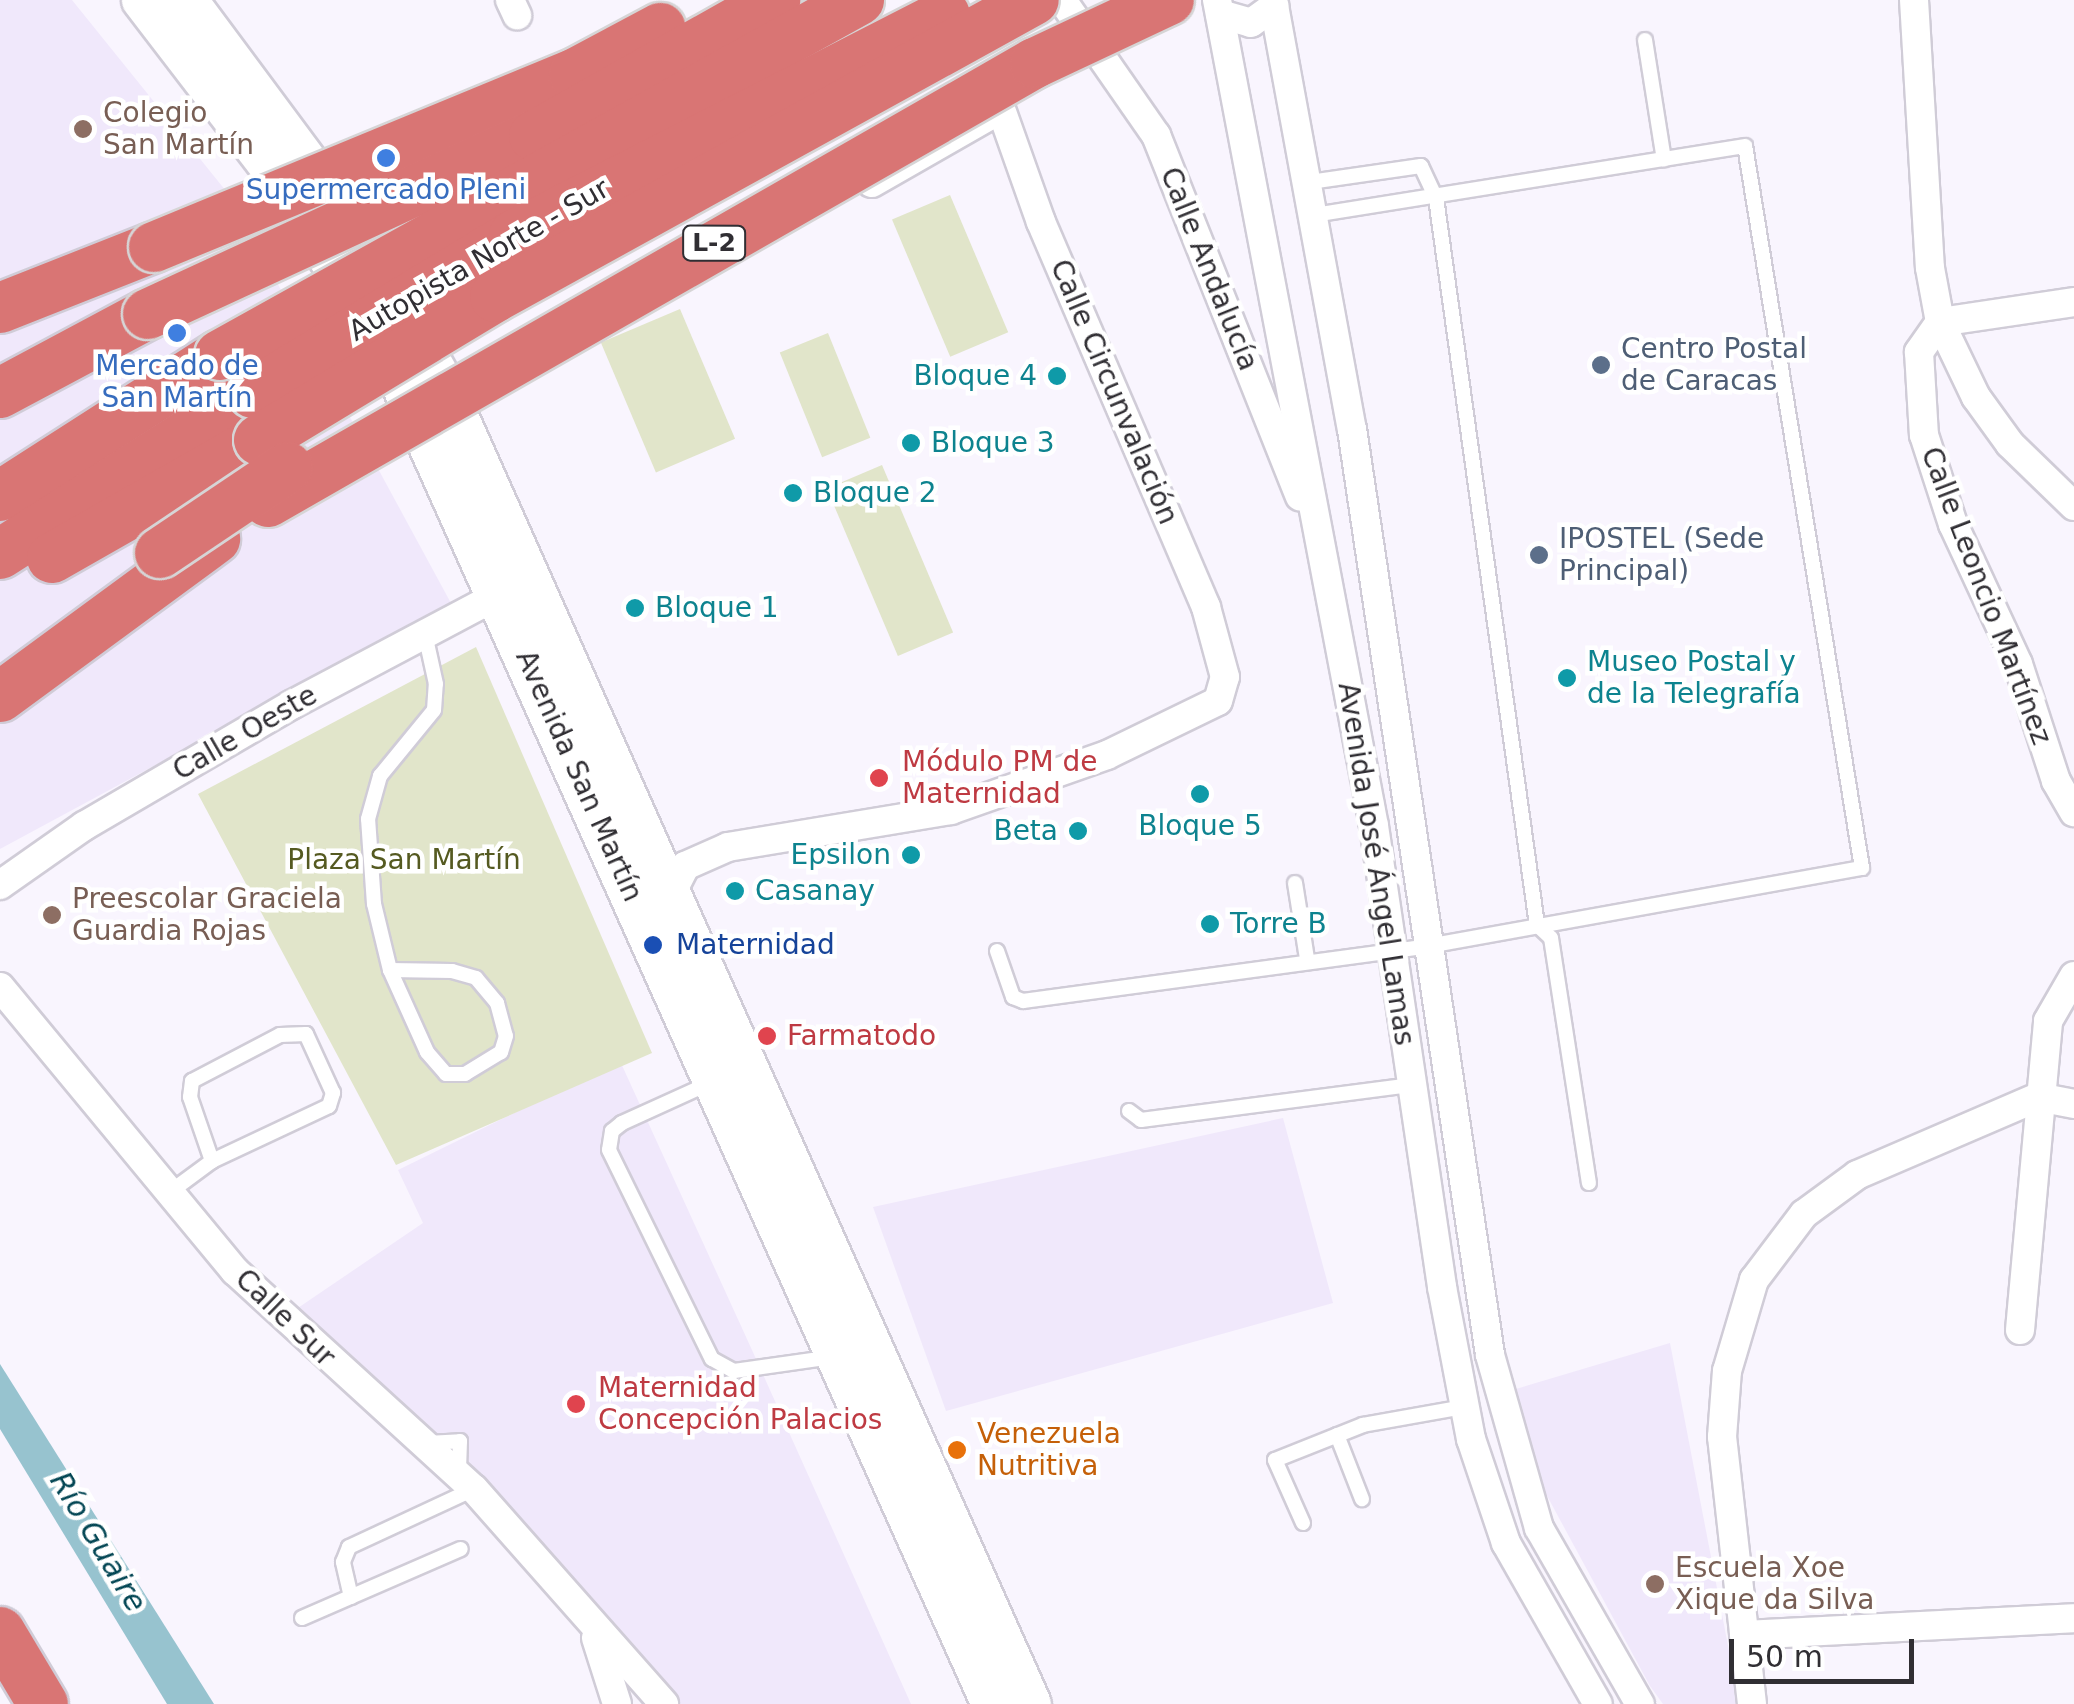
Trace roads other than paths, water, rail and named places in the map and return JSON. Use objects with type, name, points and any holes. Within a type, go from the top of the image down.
[{"type":"highway","points":[[0,308],[574,74],[713,0]]},
{"type":"highway","points":[[0,392],[148,314],[534,136],[772,0]]},
{"type":"highway","name":"Autopista Norte - Sur","points":[[0,496],[220,355],[859,0]]},
{"type":"highway","name":"Autopista Norte - Sur","points":[[0,554],[514,234],[856,55],[977,0]]},
{"type":"highway","name":"L-2","points":[[0,588],[259,440],[495,297],[1034,0]]},
{"type":"highway","name":"L-2","points":[[160,553],[188,547],[1018,72],[1169,0]]},
{"type":"highway","name":"L-2","points":[[160,553],[762,149]]},
{"type":"highway","points":[[0,281],[112,247],[154,247]]},
{"type":"highway","points":[[0,359],[73,324],[148,314]]},
{"type":"highway","points":[[0,698],[268,502]]},
{"type":"highway","points":[[0,664],[160,553]]},
{"type":"highway","points":[[0,1632],[43,1704]]},
{"type":"main road","name":"Avenida San Martín","points":[[142,0],[264,157],[360,303],[499,595],[715,1081],[832,1357],[992,1704]]},
{"type":"main road","name":"Avenida San Martín","points":[[187,0],[351,221],[443,383],[1031,1704]]},
{"type":"street","points":[[772,0],[804,79]]},
{"type":"street","points":[[443,383],[461,384],[652,278],[879,179],[1001,109],[1043,80],[1022,0]]},
{"type":"street","name":"Calle Andalucía","points":[[1062,0],[1156,135],[1324,556]]},
{"type":"street","points":[[1914,0],[1930,268],[1940,322],[1976,397],[2010,444],[2074,506]]},
{"type":"street","points":[[1218,7],[1251,24],[1274,3]]},
{"type":"street","name":"Avenida José Ángel Lamas","points":[[1274,3],[1316,215],[1478,1281],[1516,1464],[1567,1584],[1640,1704]]},
{"type":"street","name":"Avenida José Ángel Lamas","points":[[1218,7],[1324,556],[1464,1407],[1506,1543],[1598,1704]]},
{"type":"street","name":"Calle Circunvalación","points":[[669,898],[685,866],[702,856],[951,810],[1107,755],[1218,701],[1225,676],[1206,607],[1041,222],[1001,109]]},
{"type":"street","points":[[1940,322],[2074,302]]},
{"type":"street","name":"Calle Leoncio Martínez","points":[[1940,322],[1919,352],[1924,435],[1952,524],[2018,664],[2056,781],[2074,812]]},
{"type":"street","name":"Calle Oeste","points":[[0,884],[101,816],[499,595]]},
{"type":"street","points":[[2020,1330],[2038,1097],[2048,1021],[2074,976]]},
{"type":"street","name":"Calle Sur","points":[[0,986],[269,1307],[467,1482],[664,1704]]},
{"type":"street","points":[[1752,1704],[1725,1504],[1722,1398],[1754,1280],[1804,1214],[1840,1186],[2038,1097],[2074,1104]]},
{"type":"street","points":[[1744,1635],[2074,1618]]},
{"type":"street","name":"Calle Sur","points":[[592,1627],[618,1704]]},
{"type":"lane","points":[[1645,40],[1664,160]]},
{"type":"lane","points":[[997,952],[1013,997],[1023,1002],[1242,974],[1306,959],[1428,946],[1862,868],[1746,146],[1316,215]]},
{"type":"lane","points":[[1310,182],[1421,166],[1436,198],[1537,925],[1551,938],[1589,1182]]},
{"type":"lane","points":[[390,970],[452,971],[476,978],[498,1003],[506,1036],[501,1052],[464,1074],[446,1074],[409,1026],[390,970],[374,904],[368,819],[380,776],[434,710],[436,684],[424,634]]},
{"type":"lane","points":[[1295,883],[1306,959]]},
{"type":"lane","points":[[170,1192],[212,1161],[329,1106],[333,1094],[306,1034],[280,1035],[192,1081],[190,1097],[212,1161]]},
{"type":"lane","points":[[715,1081],[622,1123],[612,1132],[609,1150],[712,1359],[734,1371],[832,1357]]},
{"type":"lane","points":[[1129,1111],[1141,1120],[1412,1086]]},
{"type":"lane","points":[[1303,1523],[1275,1460],[1337,1435],[1464,1407]]},
{"type":"lane","points":[[1337,1435],[1362,1498]]},
{"type":"lane","points":[[352,1597],[343,1575],[349,1547],[467,1482]]},
{"type":"lane","points":[[302,1618],[461,1548]]},
{"type":"water","name":"Río Guaire","points":[[0,1364],[214,1704],[167,1704],[0,1429]]},
{"type":"place","name":"Colegio San Martín","points":[[83,129]]},
{"type":"place","name":"Supermercado Pleni","points":[[386,158]]},
{"type":"place","name":"Mercado de San Martín","points":[[177,333]]},
{"type":"place","name":"Centro Postal de Caracas","points":[[1601,365]]},
{"type":"place","name":"Bloque 4","points":[[1057,376]]},
{"type":"place","name":"Bloque 3","points":[[911,443]]},
{"type":"place","name":"Bloque 2","points":[[793,493]]},
{"type":"place","name":"IPOSTEL (Sede Principal)","points":[[1539,555]]},
{"type":"place","name":"Bloque 1","points":[[635,608]]},
{"type":"place","name":"Museo Postal y de la Telegrafía","points":[[1567,678]]},
{"type":"place","name":"Módulo PM de Maternidad","points":[[879,778]]},
{"type":"place","name":"Bloque 5","points":[[1200,794]]},
{"type":"place","name":"Beta","points":[[1078,831]]},
{"type":"place","name":"Epsilon","points":[[911,855]]},
{"type":"place","name":"Casanay","points":[[735,891]]},
{"type":"place","name":"Preescolar Graciela Guardia Rojas","points":[[52,915]]},
{"type":"place","name":"Torre B","points":[[1210,924]]},
{"type":"place","name":"Maternidad","points":[[653,945]]},
{"type":"place","name":"Farmatodo","points":[[767,1036]]},
{"type":"place","name":"Maternidad Concepción Palacios","points":[[576,1404]]},
{"type":"place","name":"Venezuela Nutritiva","points":[[957,1450]]},
{"type":"place","name":"Escuela Xoe Xique da Silva","points":[[1655,1584]]},
{"type":"park label","name":"Plaza San Martín","points":[[404,860]]}]
